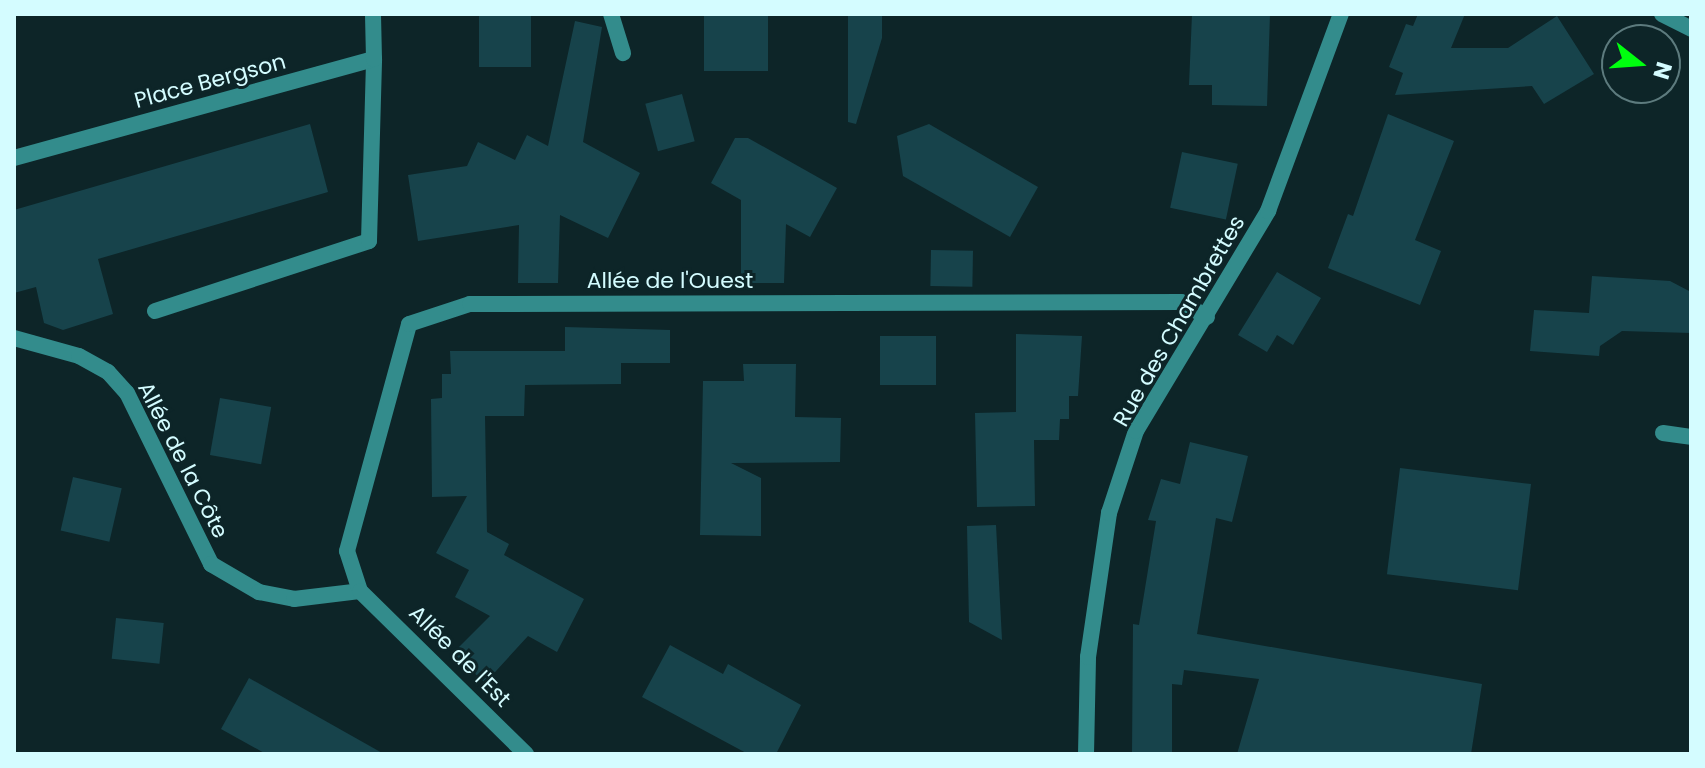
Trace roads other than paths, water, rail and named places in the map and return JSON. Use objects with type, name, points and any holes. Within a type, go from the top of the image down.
[{"type":"street","points":[[155,311],[369,241],[373,14]]},
{"type":"street","points":[[611,14],[623,53]]},
{"type":"street","name":"Rue des Chambrettes","points":[[1086,754],[1088,657],[1109,513],[1136,431],[1268,211],[1341,14]]},
{"type":"street","points":[[1662,14],[1691,29]]},
{"type":"street","name":"Place Bergson","points":[[14,158],[374,59]]},
{"type":"street","name":"Allée de l'Ouest","points":[[360,591],[347,551],[409,324],[470,304],[1181,302],[1207,317]]},
{"type":"street","name":"Allée de la Côte","points":[[14,338],[79,356],[108,372],[127,393],[211,564],[259,592],[282,597],[360,591]]},
{"type":"street","points":[[1663,433],[1691,437]]},
{"type":"street","name":"Allée de l'Est","points":[[360,591],[526,754]]}]
